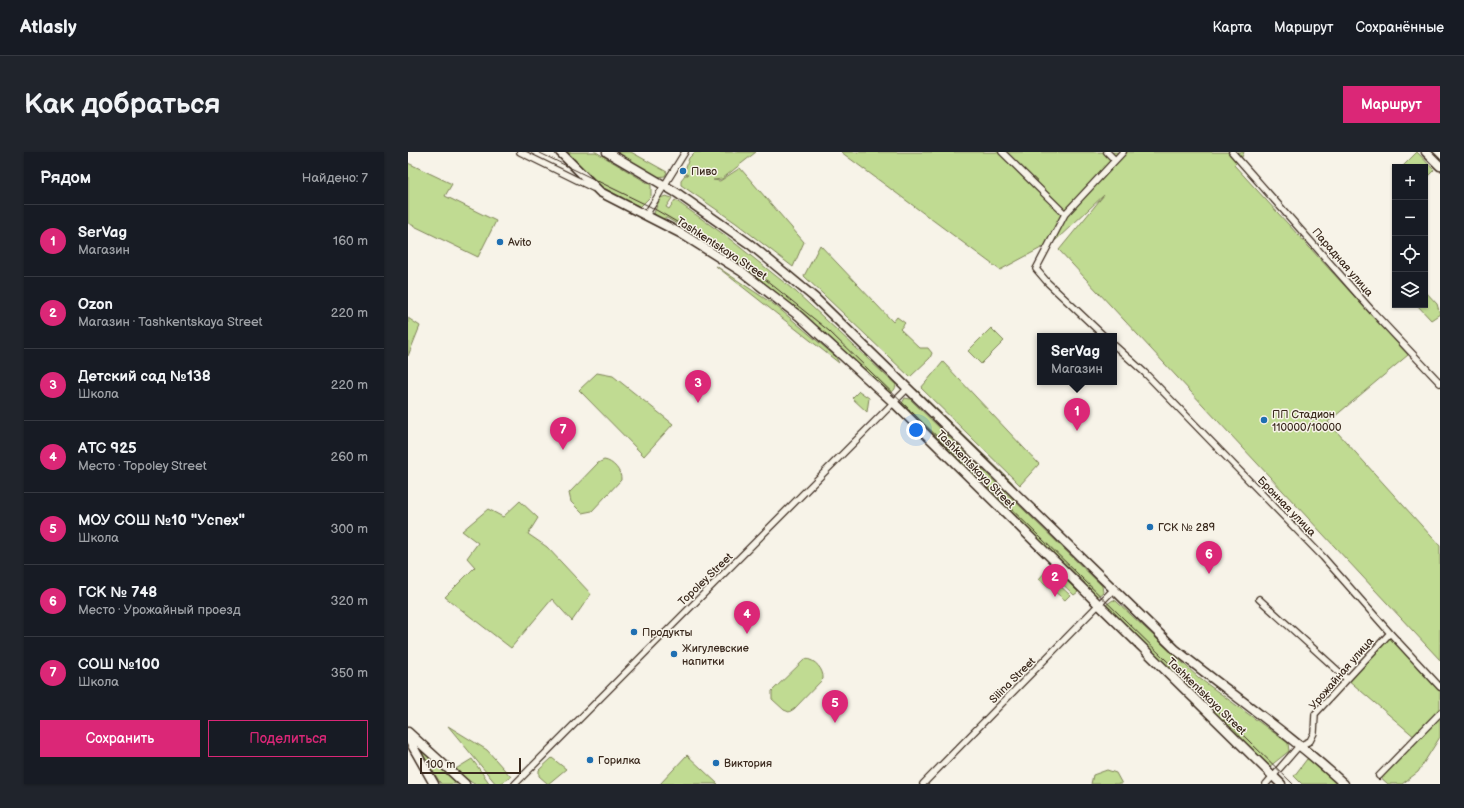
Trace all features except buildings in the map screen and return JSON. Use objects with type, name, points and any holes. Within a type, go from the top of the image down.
[{"type":"main road","points":[[560,152],[600,192]]},
{"type":"main road","name":"Tashkentskaya Street","points":[[607,152],[665,185],[751,245],[815,298],[1175,649],[1299,746],[1310,752],[1344,784]]},
{"type":"main road","points":[[1426,152],[1440,166]]},
{"type":"main road","name":"Tashkentskaya Street","points":[[600,192],[682,234],[741,271],[799,316],[893,402],[1281,784]]},
{"type":"main road","points":[[408,732],[465,784]]},
{"type":"main road","points":[[408,738],[434,784]]},
{"type":"street","name":"Tashkentskaya Street","points":[[520,152],[600,192]]},
{"type":"street","points":[[646,215],[685,152]]},
{"type":"street","points":[[1002,152],[1065,214]]},
{"type":"street","points":[[1107,152],[1115,160]]},
{"type":"street","points":[[1101,333],[1048,283],[1036,269],[1065,214],[1123,152]]},
{"type":"street","name":"Парадная улица","points":[[1232,152],[1374,313],[1440,383]]},
{"type":"street","name":"Бронная улица","points":[[1117,348],[1162,390],[1323,557],[1390,634],[1440,687]]},
{"type":"street","name":"Topoley Street","points":[[515,784],[908,388]]},
{"type":"street","name":"Silina Street","points":[[923,784],[1114,589]]},
{"type":"street","points":[[1260,599],[1347,679]]},
{"type":"street","name":"Урожайная улица","points":[[1299,746],[1310,741],[1314,733],[1315,714],[1390,634]]},
{"type":"street","points":[[1379,776],[1440,713]]},
{"type":"street","points":[[1266,784],[1299,746]]},
{"type":"green space","points":[[565,152],[596,152],[651,185],[651,196],[640,207],[600,186]]},
{"type":"green space","points":[[612,152],[631,152],[667,172],[665,176],[658,177]]},
{"type":"green space","points":[[695,152],[756,152],[722,179],[713,180],[720,181],[740,168],[804,242],[793,267],[736,223],[681,185],[681,180],[685,175],[688,175],[684,173],[689,158]]},
{"type":"green space","points":[[841,152],[1244,152],[1242,157],[1234,165],[1408,355],[1328,422],[1440,546],[1440,660],[1059,250],[1104,195],[1056,240],[1000,270]]},
{"type":"green space","points":[[1417,152],[1434,170],[1428,176],[1428,164],[1405,164]]},
{"type":"green space","points":[[408,163],[452,184],[445,196],[496,221],[478,257],[408,223]]},
{"type":"green space","points":[[666,196],[672,198],[666,207],[669,209],[675,200],[726,236],[796,292],[896,385],[894,391],[884,394],[822,333],[698,241],[697,236],[667,218],[659,219],[654,213],[660,198]]},
{"type":"green space","points":[[820,245],[893,322],[897,317],[905,323],[900,329],[920,348],[928,348],[932,353],[930,358],[910,377],[804,276]]},
{"type":"green space","points":[[716,266],[776,306],[835,356],[839,363]]},
{"type":"green space","points":[[1428,294],[1437,304],[1440,314],[1431,320],[1420,308],[1428,308]]},
{"type":"green space","points":[[408,318],[420,326],[408,356]]},
{"type":"green space","points":[[991,328],[1004,341],[981,364],[968,351]]},
{"type":"green space","points":[[943,362],[1039,464],[1020,485],[921,388]]},
{"type":"green space","points":[[597,373],[613,376],[673,424],[644,456],[579,390]]},
{"type":"green space","points":[[916,389],[1012,482],[1014,486],[1009,485],[916,393]]},
{"type":"green space","points":[[859,391],[869,398],[867,412],[852,398]]},
{"type":"green space","points":[[905,398],[910,399],[1102,586],[1103,592],[1097,597],[1060,559],[1045,549],[901,405]]},
{"type":"green space","points":[[604,460],[611,462],[616,467],[620,474],[621,480],[592,511],[582,513],[571,502],[569,493],[598,463]]},
{"type":"green space","points":[[520,501],[538,518],[528,534],[547,547],[591,594],[572,621],[552,599],[511,648],[445,597],[475,567],[467,558],[478,543],[462,531],[488,509],[503,517]]},
{"type":"green space","points":[[1055,569],[1078,592],[1074,595],[1050,572]]},
{"type":"green space","points":[[1045,572],[1070,595],[1065,600],[1039,579]]},
{"type":"green space","points":[[1113,600],[1116,601],[1199,678],[1288,743],[1289,751],[1269,767],[1106,609],[1107,604]]},
{"type":"green space","points":[[1390,633],[1440,687],[1440,737],[1418,772],[1402,784],[1388,784],[1379,776],[1416,738],[1347,679]]},
{"type":"green space","points":[[805,659],[809,659],[818,666],[822,672],[823,679],[794,709],[789,712],[784,710],[772,699],[772,691]]},
{"type":"green space","points":[[448,726],[487,750],[511,777],[500,784],[496,784]]},
{"type":"green space","points":[[416,740],[457,784],[441,784],[414,741]]},
{"type":"green space","points":[[687,755],[718,784],[660,784]]},
{"type":"green space","points":[[552,758],[566,769],[548,784],[539,776],[539,770]]},
{"type":"green space","points":[[472,759],[490,784],[474,784],[454,770]]},
{"type":"green space","points":[[1307,759],[1311,760],[1339,784],[1302,784],[1294,776]]},
{"type":"green space","points":[[1107,770],[1116,773],[1122,784],[1091,784],[1093,775]]},
{"type":"tram line","points":[[538,152],[651,207],[682,225],[755,271],[829,331],[1293,784]]},
{"type":"place","name":"Пиво","points":[[683,171]]},
{"type":"place","name":"Avito","points":[[500,242]]},
{"type":"place","name":"Детский сад №138","points":[[698,403]]},
{"type":"place","name":"ПП Стадион 110000/10000","points":[[1264,420]]},
{"type":"place","name":"SerVag","points":[[1077,431]]},
{"type":"place","name":"СОШ №100","points":[[563,450]]},
{"type":"place","name":"ГСК № 289","points":[[1150,527]]},
{"type":"place","name":"ГСК № 748","points":[[1209,574]]},
{"type":"place","name":"Ozon","points":[[1055,597]]},
{"type":"place","name":"Продукты","points":[[634,632]]},
{"type":"place","name":"АТС 925","points":[[747,634]]},
{"type":"place","name":"Жигулевские напитки","points":[[674,654]]},
{"type":"place","name":"МОУ СОШ №10 \"Успех\"","points":[[835,723]]},
{"type":"place","name":"Горилка","points":[[590,760]]},
{"type":"place","name":"Виктория","points":[[716,763]]}]
